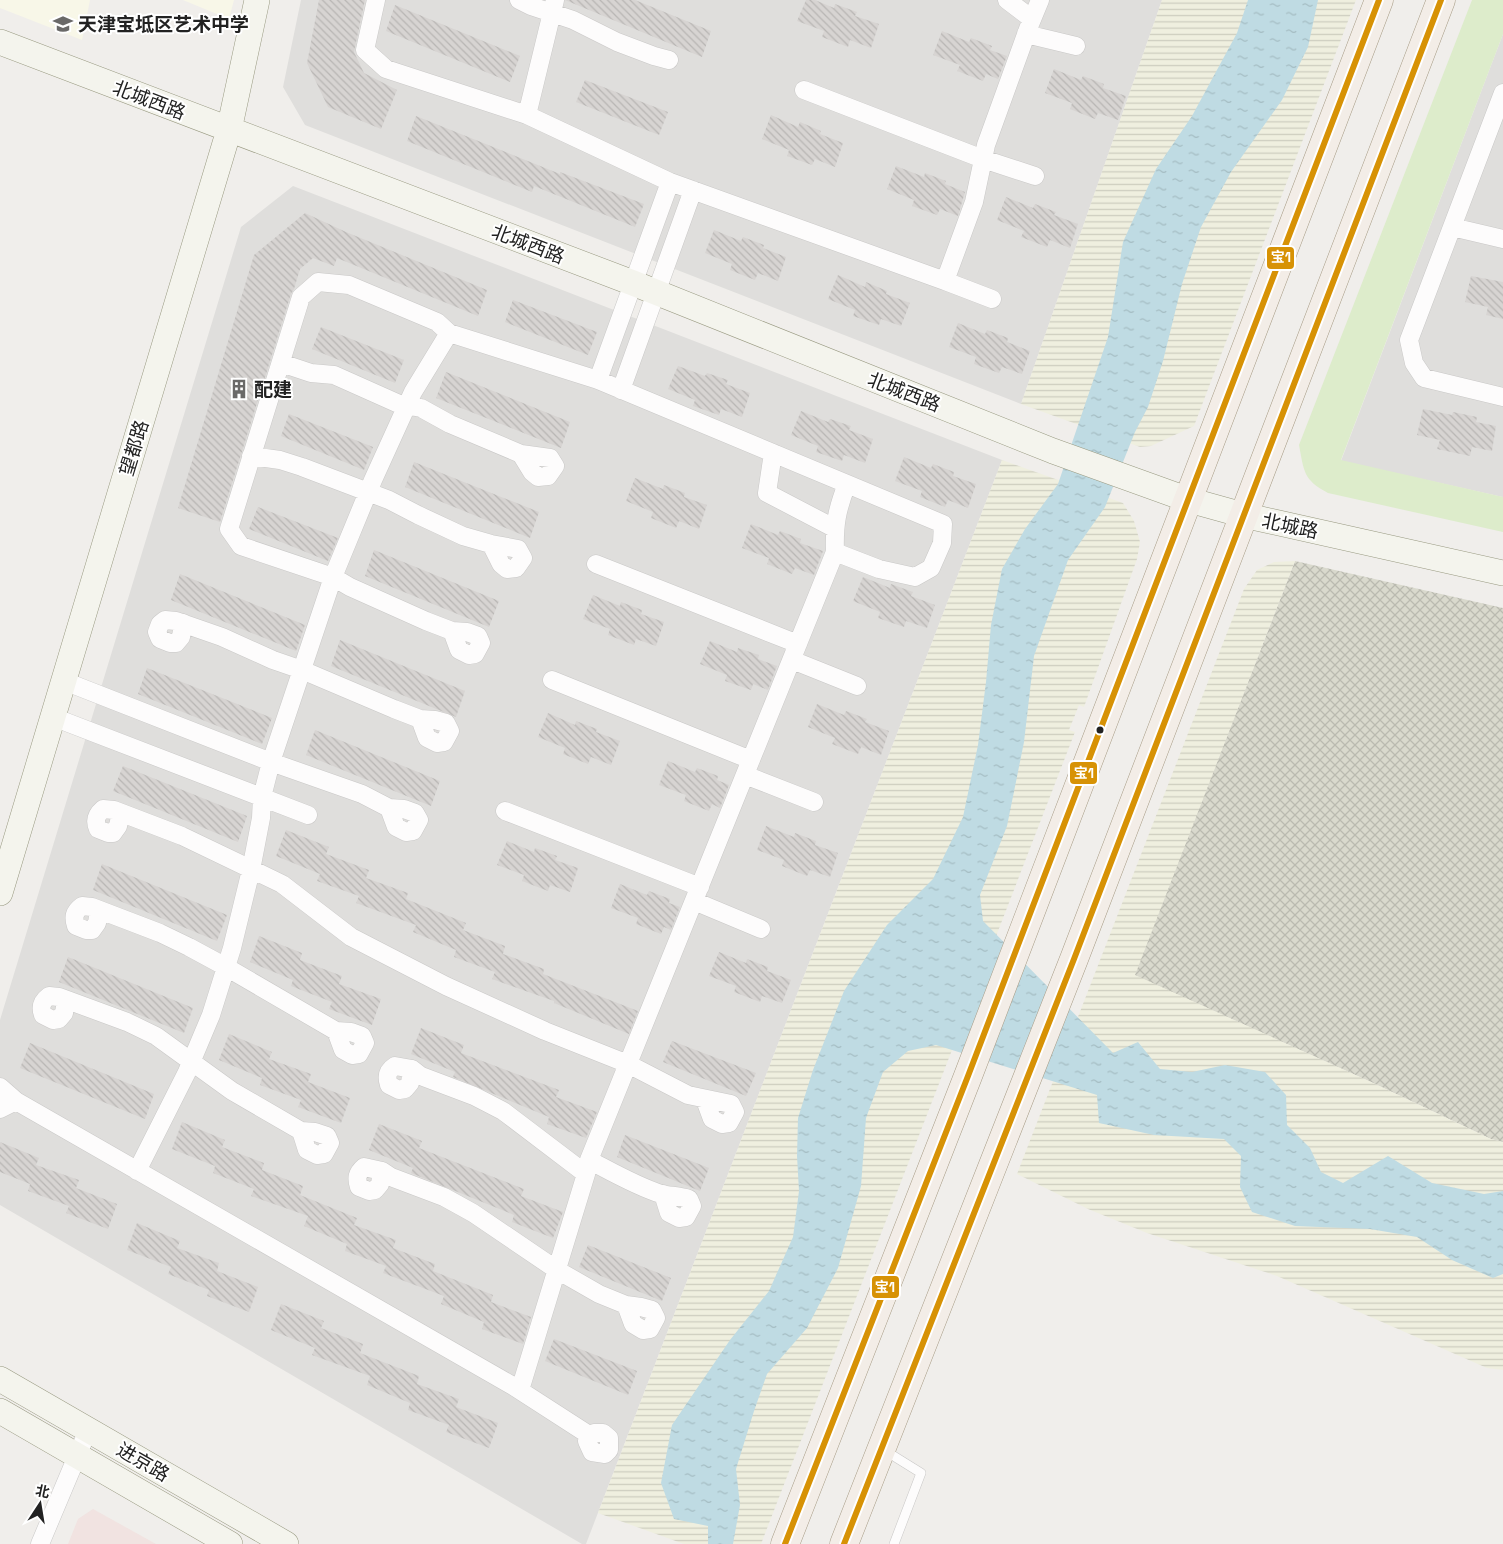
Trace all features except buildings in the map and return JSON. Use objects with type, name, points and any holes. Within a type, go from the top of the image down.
[{"type":"main road","points":[[785,1544],[1022,937],[1379,0]]},
{"type":"main road","points":[[844,1544],[1074,959],[1441,0]]},
{"type":"street","name":"望都路","points":[[0,892],[229,130],[257,0]]},
{"type":"street","points":[[376,0],[365,50],[386,69],[527,115],[670,182],[992,299]]},
{"type":"street","points":[[519,0],[554,7],[573,20],[635,49],[670,60]]},
{"type":"street","points":[[1007,0],[1029,26],[1076,46]]},
{"type":"street","points":[[945,281],[974,202],[986,145],[1040,0]]},
{"type":"street","points":[[527,115],[554,7]]},
{"type":"street","name":"北城西路","points":[[0,42],[633,283],[656,294],[1053,451]]},
{"type":"street","points":[[804,90],[983,159],[1035,176]]},
{"type":"street","points":[[1503,93],[1409,340],[1414,363],[1424,378],[1503,397]]},
{"type":"street","points":[[598,380],[670,182]]},
{"type":"street","points":[[621,390],[693,190]]},
{"type":"street","points":[[1452,227],[1503,239]]},
{"type":"street","points":[[452,631],[381,601],[333,577],[241,546],[229,529],[301,297],[318,282],[348,285],[437,322],[449,333],[598,380],[943,524],[942,543],[932,568],[916,577],[879,569],[835,552]]},
{"type":"street","points":[[138,1171],[211,1015],[232,948],[261,818],[262,797],[271,762],[333,577],[407,404],[449,333]]},
{"type":"street","points":[[281,362],[311,373],[334,376],[399,404],[421,408],[459,428],[521,454]]},
{"type":"street","name":"北城路","points":[[1053,451],[1189,500],[1243,515],[1503,573]]},
{"type":"street","points":[[773,453],[767,493],[834,528]]},
{"type":"street","points":[[251,456],[280,460],[302,467],[389,500],[463,536],[491,544]]},
{"type":"street","points":[[520,1390],[587,1167],[835,552],[834,528],[840,502],[847,484]]},
{"type":"street","points":[[596,564],[795,652],[857,686]]},
{"type":"street","points":[[183,623],[222,637],[273,660],[302,670],[420,719]]},
{"type":"street","points":[[552,680],[748,767],[814,802]]},
{"type":"street","points":[[64,681],[271,762],[362,794],[389,808]]},
{"type":"street","points":[[53,717],[308,815]]},
{"type":"street","points":[[505,811],[697,894],[761,929]]},
{"type":"street","points":[[121,813],[182,836],[282,884],[351,937],[446,986],[545,1031],[628,1064],[688,1095],[705,1100]]},
{"type":"street","points":[[99,910],[160,933],[226,967],[336,1031]]},
{"type":"street","points":[[66,1000],[127,1022],[156,1036],[232,1091],[301,1131]]},
{"type":"street","points":[[412,1069],[421,1076],[474,1096],[503,1111],[587,1167],[663,1194]]},
{"type":"street","points":[[0,1087],[16,1101],[520,1390],[589,1435]]},
{"type":"street","points":[[0,1110],[16,1101]]},
{"type":"street","points":[[382,1171],[391,1177],[436,1194],[473,1212],[556,1270],[599,1294],[626,1306]]},
{"type":"street","name":"进京路","points":[[0,1379],[286,1544]]},
{"type":"street","name":"进京路","points":[[0,1411],[230,1544]]},
{"type":"street","points":[[40,1544],[88,1430]]},
{"type":"lane","points":[[882,1448],[921,1473],[894,1544]]},
{"type":"shaded area","name":"天津宝坻区艺术中学","points":[[0,0],[90,0],[82,40],[0,8]]},
{"type":"shaded area","points":[[183,0],[234,0],[229,19]]},
{"type":"shaded area","points":[[301,0],[1162,0],[1021,404],[305,125],[283,87]]},
{"type":"shaded area","points":[[1503,34],[1503,497],[1341,461]]},
{"type":"shaded area","points":[[293,186],[1002,460],[586,1544],[582,1544],[0,1205],[0,1020],[241,227]]},
{"type":"shaded area","points":[[1295,561],[1503,608],[1503,1142],[1491,1139],[1371,1082],[1134,975]]},
{"type":"shaded area","points":[[93,1509],[156,1544],[68,1544],[78,1519]]},
{"type":"green space","points":[[1162,0],[1356,0],[1194,426],[1151,446],[1140,447],[1021,404]]},
{"type":"green space","points":[[1472,0],[1503,0],[1503,34],[1341,460],[1503,497],[1503,532],[1328,493],[1309,479],[1302,462],[1299,445]]},
{"type":"green space","points":[[1002,460],[1123,503],[1134,521],[1140,542],[1137,559],[1084,707],[1079,705],[1069,730],[1075,732],[761,1544],[684,1544],[598,1513]]},
{"type":"green space","points":[[1295,561],[1135,975],[1371,1082],[1491,1139],[1503,1142],[1503,1370],[1487,1368],[1277,1276],[1147,1233],[1088,1209],[1017,1174],[1244,589],[1257,570],[1274,562]]},
{"type":"water","points":[[1248,0],[1318,0],[1308,47],[1282,100],[1231,172],[1201,227],[1182,284],[1163,361],[1148,407],[1135,432],[1105,507],[1068,560],[1034,656],[1024,742],[1007,826],[980,895],[983,921],[1113,1053],[1138,1042],[1160,1069],[1192,1072],[1225,1065],[1265,1072],[1286,1095],[1287,1125],[1310,1148],[1321,1172],[1343,1183],[1388,1156],[1432,1183],[1484,1194],[1503,1191],[1503,1274],[1493,1278],[1452,1260],[1417,1237],[1370,1229],[1295,1226],[1252,1212],[1240,1187],[1241,1156],[1224,1139],[1154,1135],[1099,1123],[1097,1095],[936,1045],[908,1051],[883,1072],[866,1118],[861,1186],[838,1268],[807,1328],[767,1374],[736,1469],[740,1505],[733,1544],[708,1544],[708,1526],[674,1519],[661,1483],[672,1425],[730,1340],[769,1291],[793,1237],[799,1191],[797,1156],[798,1118],[813,1070],[844,991],[887,925],[933,879],[963,817],[978,745],[991,625],[1002,569],[1025,529],[1058,484],[1108,337],[1123,242],[1156,169],[1192,116],[1237,33]]},
{"type":"transit line","name":"宝1","points":[[785,1544],[968,1076],[1379,0]]},
{"type":"transit line","name":"宝1","points":[[844,1544],[1074,959],[1441,0]]},
{"type":"place","name":"天津宝坻区艺术中学","points":[[63,24]]},
{"type":"place","name":"配建","points":[[239,389]]}]
